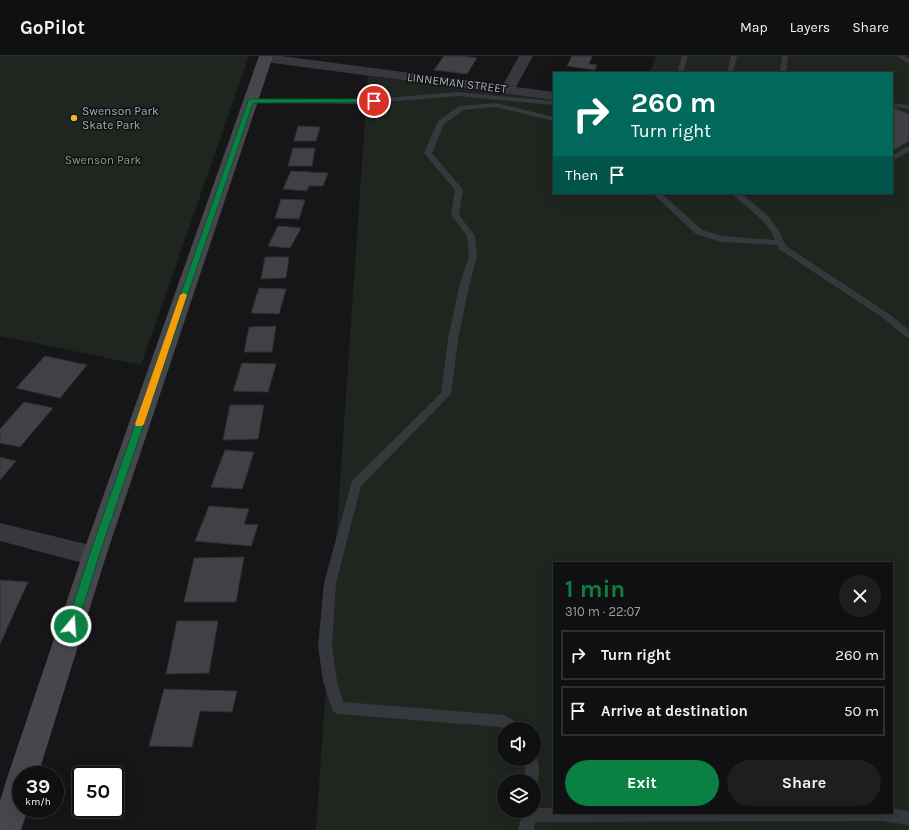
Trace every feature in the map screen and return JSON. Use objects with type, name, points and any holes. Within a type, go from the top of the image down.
[{"type":"main road","points":[[26,766],[94,556],[266,57]]},
{"type":"main road","points":[[6,830],[12,811]]},
{"type":"street","points":[[507,90],[526,56]]},
{"type":"street","name":"LINNEMAN STREET","points":[[266,57],[553,96]]},
{"type":"street","points":[[0,532],[94,556]]},
{"type":"lane","points":[[680,72],[685,56]]},
{"type":"lane","points":[[730,72],[734,56]]},
{"type":"lane","points":[[783,72],[785,56]]},
{"type":"lane","points":[[900,56],[909,62]]},
{"type":"lane","points":[[251,101],[362,102],[457,94],[553,103]]},
{"type":"lane","points":[[505,722],[338,708],[330,681],[325,646],[330,583],[356,484],[446,394],[453,339],[464,287],[473,256],[471,236],[455,216],[459,190],[428,152],[441,123],[462,108],[496,105],[553,119]]},
{"type":"lane","points":[[893,105],[909,107]]},
{"type":"lane","points":[[893,158],[909,149]]},
{"type":"lane","points":[[657,194],[699,232],[721,239],[781,243]]},
{"type":"lane","points":[[737,194],[759,210],[778,234],[782,247],[886,316],[909,335]]},
{"type":"lane","points":[[541,813],[553,813]]},
{"type":"lane","points":[[881,814],[909,818]]},
{"type":"lane","points":[[526,830],[529,818]]},
{"type":"green space","name":"Swenson Park","points":[[0,56],[249,56],[141,365],[0,336]]},
{"type":"green space","points":[[656,56],[909,56],[909,830],[316,830],[368,76],[553,100],[553,194],[893,194],[893,72],[650,72]]},
{"type":"building","points":[[444,56],[477,58],[467,74],[434,70]]},
{"type":"building","points":[[572,56],[592,56],[589,64],[597,65],[595,70],[567,66]]},
{"type":"building","points":[[893,107],[909,114],[909,141],[893,150]]},
{"type":"building","points":[[298,126],[320,127],[316,141],[294,141]]},
{"type":"building","points":[[293,148],[315,148],[312,166],[288,166]]},
{"type":"building","points":[[291,171],[328,173],[323,186],[309,186],[307,191],[283,189]]},
{"type":"building","points":[[281,199],[305,200],[299,219],[275,218]]},
{"type":"building","points":[[278,226],[301,228],[290,248],[268,246]]},
{"type":"building","points":[[265,257],[289,257],[286,278],[261,279]]},
{"type":"building","points":[[259,288],[286,289],[279,314],[251,313]]},
{"type":"building","points":[[276,326],[272,352],[244,352],[249,327]]},
{"type":"building","points":[[45,356],[87,365],[60,398],[16,388]]},
{"type":"building","points":[[242,363],[276,364],[268,392],[233,391]]},
{"type":"building","points":[[24,402],[53,408],[20,447],[0,443],[0,429]]},
{"type":"building","points":[[230,405],[264,405],[258,439],[223,440]]},
{"type":"building","points":[[225,450],[254,452],[242,489],[211,487]]},
{"type":"building","points":[[0,457],[16,461],[0,480]]},
{"type":"building","points":[[209,506],[249,509],[244,524],[258,525],[251,546],[195,541]]},
{"type":"building","points":[[244,557],[236,602],[184,602],[194,558]]},
{"type":"building","points":[[0,580],[28,582],[0,644]]},
{"type":"building","points":[[177,621],[218,621],[209,673],[166,674]]},
{"type":"building","points":[[164,689],[237,691],[232,712],[200,711],[192,747],[149,746]]},
{"type":"slow traffic","points":[[139,424],[184,295]]},
{"type":"place","name":"Swenson Park Skate Park","points":[[74,118]]},
{"type":"route","points":[[71,626],[251,101],[374,101]]}]
